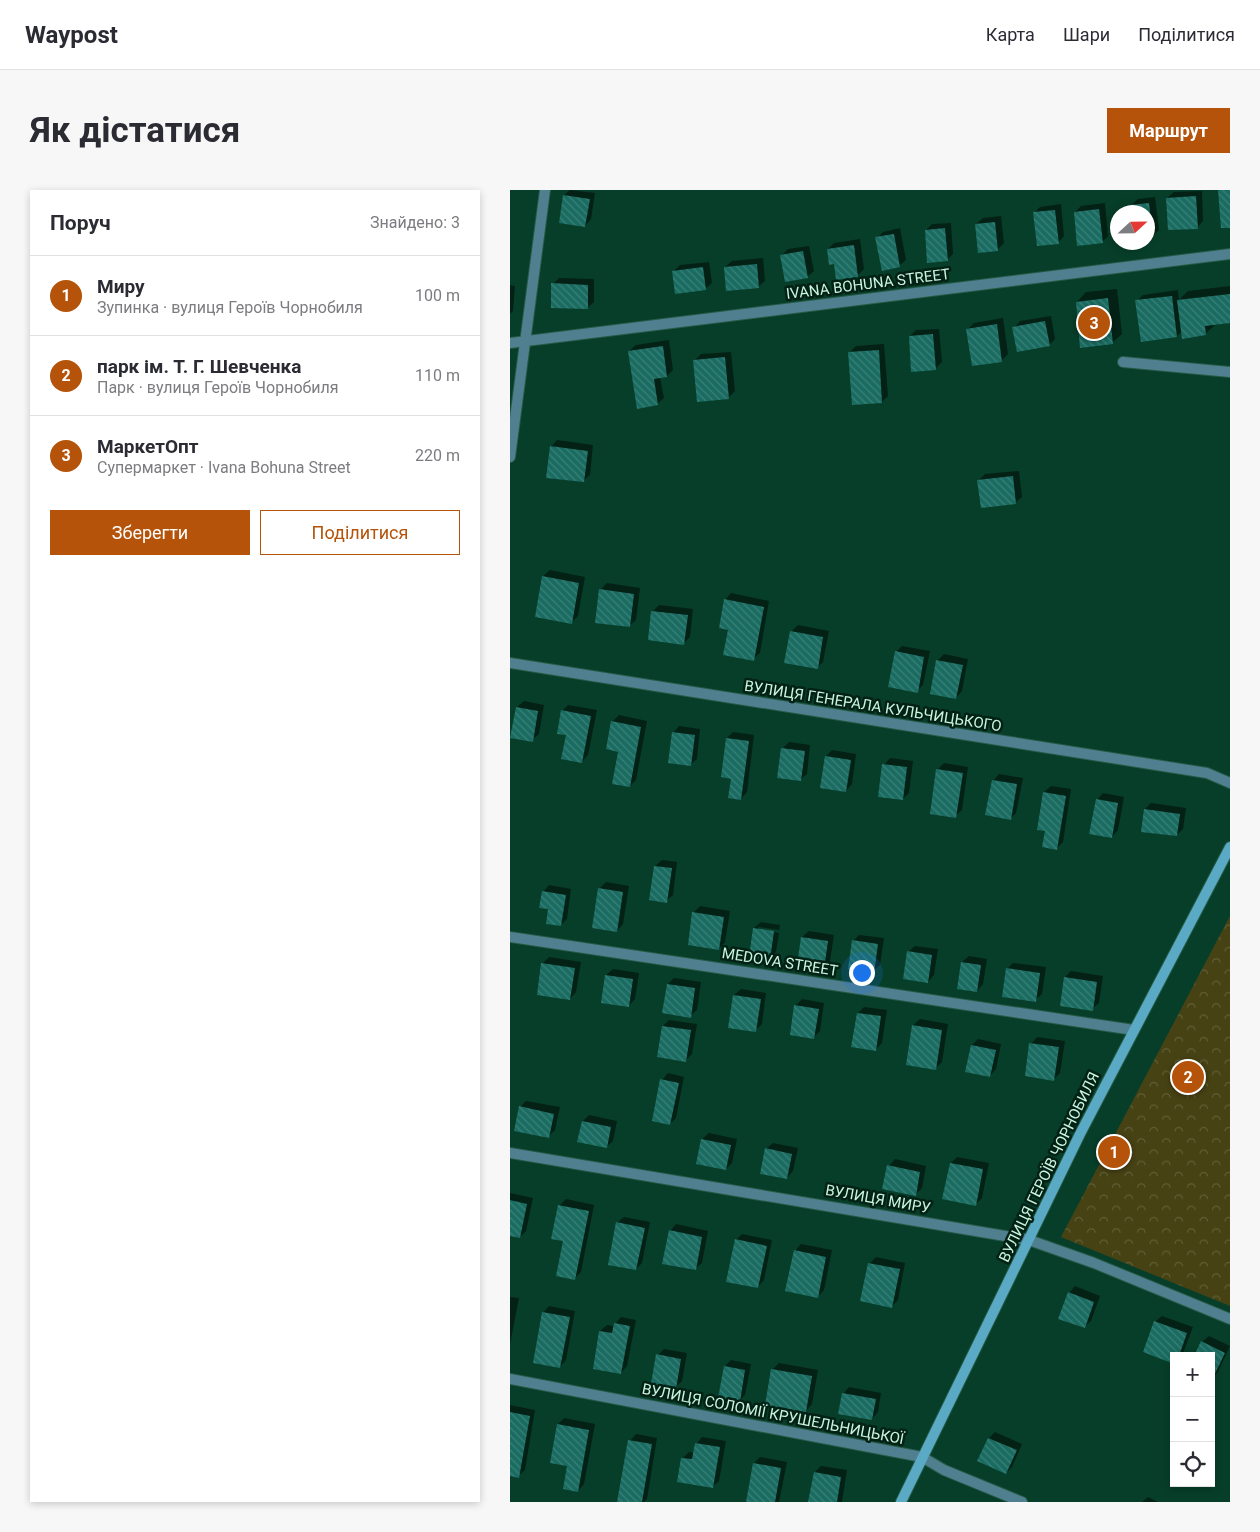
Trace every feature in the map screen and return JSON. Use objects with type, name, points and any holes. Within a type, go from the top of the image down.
[{"type":"street","points":[[510,457],[545,190]]},
{"type":"street","name":"IVANA BOHUNA STREET","points":[[510,343],[1230,254]]},
{"type":"street","points":[[1122,362],[1230,372]]},
{"type":"street","name":"ВУЛИЦЯ ГЕНЕРАЛА КУЛЬЧИЦЬКОГО","points":[[510,662],[1207,773],[1230,783]]},
{"type":"street","name":"ВУЛИЦЯ ГЕРОЇВ ЧОРНОБИЛЯ","points":[[901,1502],[1080,1134],[1230,848]]},
{"type":"street","name":"MEDOVA STREET","points":[[510,937],[1134,1030]]},
{"type":"street","name":"ВУЛИЦЯ МИРУ","points":[[510,1152],[1029,1240],[1094,1263],[1230,1318]]},
{"type":"street","name":"ВУЛИЦЯ СОЛОМІЇ КРУШЕЛЬНИЦЬКОЇ","points":[[510,1379],[922,1457],[944,1470],[1022,1502]]},
{"type":"green space","points":[[1230,916],[1230,1306],[1061,1237]]},
{"type":"building","points":[[1218,190],[1230,190],[1230,228],[1221,228]]},
{"type":"building","points":[[563,195],[590,199],[585,227],[559,223]]},
{"type":"building","points":[[1196,196],[1198,229],[1168,230],[1166,198]]},
{"type":"building","points":[[1149,203],[1149,205],[1130,205]]},
{"type":"building","points":[[1099,209],[1103,243],[1077,246],[1074,212]]},
{"type":"building","points":[[1055,210],[1059,244],[1037,246],[1033,212]]},
{"type":"building","points":[[995,222],[998,251],[978,253],[975,224]]},
{"type":"building","points":[[945,228],[948,261],[927,263],[925,230]]},
{"type":"building","points":[[894,234],[900,267],[882,271],[875,237]]},
{"type":"building","points":[[854,245],[858,277],[836,280],[834,264],[829,265],[827,249]]},
{"type":"building","points":[[803,251],[808,278],[785,282],[780,255]]},
{"type":"building","points":[[757,264],[759,288],[726,291],[724,267]]},
{"type":"building","points":[[703,267],[706,290],[675,294],[672,271]]},
{"type":"building","points":[[551,283],[588,285],[588,309],[551,308]]},
{"type":"building","points":[[1230,294],[1230,323],[1205,326],[1206,335],[1182,339],[1177,300]]},
{"type":"building","points":[[1172,296],[1177,337],[1141,342],[1135,300]]},
{"type":"building","points":[[1108,298],[1113,344],[1080,348],[1076,302]]},
{"type":"building","points":[[1045,321],[1050,346],[1017,352],[1012,327]]},
{"type":"building","points":[[997,324],[1002,362],[972,366],[966,329]]},
{"type":"building","points":[[933,334],[936,370],[911,372],[909,336]]},
{"type":"building","points":[[663,346],[667,377],[654,379],[658,405],[637,409],[628,351]]},
{"type":"building","points":[[879,350],[882,403],[852,405],[848,352]]},
{"type":"building","points":[[725,357],[729,399],[697,402],[693,360]]},
{"type":"building","points":[[550,446],[588,451],[584,482],[546,478]]},
{"type":"building","points":[[1013,476],[1016,504],[981,508],[977,480]]},
{"type":"building","points":[[542,576],[579,583],[572,624],[535,617]]},
{"type":"building","points":[[599,589],[634,594],[630,627],[595,623]]},
{"type":"building","points":[[724,599],[764,607],[754,661],[723,655],[728,630],[719,628]]},
{"type":"building","points":[[651,611],[688,615],[684,645],[648,640]]},
{"type":"building","points":[[790,631],[823,637],[818,669],[784,663]]},
{"type":"building","points":[[895,651],[924,657],[918,693],[888,687]]},
{"type":"building","points":[[936,660],[963,665],[956,699],[930,694]]},
{"type":"building","points":[[516,707],[538,711],[533,742],[510,738]]},
{"type":"building","points":[[561,710],[591,716],[582,763],[561,759],[566,735],[557,734]]},
{"type":"building","points":[[611,721],[641,727],[630,787],[612,784],[618,752],[606,749]]},
{"type":"building","points":[[672,732],[695,735],[691,766],[668,763]]},
{"type":"building","points":[[726,738],[749,741],[741,800],[728,798],[731,779],[721,777]]},
{"type":"building","points":[[781,748],[805,751],[801,781],[777,778]]},
{"type":"building","points":[[825,756],[851,760],[846,792],[820,788]]},
{"type":"building","points":[[882,764],[907,767],[903,800],[878,797]]},
{"type":"building","points":[[936,769],[963,773],[956,818],[930,814]]},
{"type":"building","points":[[992,780],[1017,784],[1011,820],[985,815]]},
{"type":"building","points":[[1043,792],[1066,796],[1057,850],[1042,847],[1045,831],[1037,830]]},
{"type":"building","points":[[1096,799],[1118,803],[1112,838],[1089,834]]},
{"type":"building","points":[[1144,809],[1180,814],[1177,836],[1141,832]]},
{"type":"building","points":[[654,866],[672,868],[667,903],[649,900]]},
{"type":"building","points":[[598,888],[623,892],[617,932],[592,928]]},
{"type":"building","points":[[542,891],[566,895],[561,926],[546,924],[548,909],[539,908]]},
{"type":"building","points":[[692,912],[724,917],[719,950],[688,945]]},
{"type":"building","points":[[753,928],[774,931],[770,960],[749,957]]},
{"type":"building","points":[[801,937],[828,941],[824,969],[797,965]]},
{"type":"building","points":[[852,940],[878,944],[874,973],[848,969]]},
{"type":"building","points":[[907,951],[932,955],[928,983],[903,979]]},
{"type":"building","points":[[961,962],[981,965],[977,992],[957,989]]},
{"type":"building","points":[[541,963],[575,968],[570,1000],[537,995]]},
{"type":"building","points":[[1006,968],[1040,973],[1036,1002],[1002,997]]},
{"type":"building","points":[[605,975],[633,979],[629,1007],[601,1003]]},
{"type":"building","points":[[1064,977],[1097,982],[1093,1011],[1060,1006]]},
{"type":"building","points":[[667,984],[695,988],[691,1018],[662,1013]]},
{"type":"building","points":[[733,995],[761,999],[756,1032],[728,1028]]},
{"type":"building","points":[[794,1005],[819,1009],[814,1039],[790,1035]]},
{"type":"building","points":[[857,1013],[881,1016],[876,1051],[851,1047]]},
{"type":"building","points":[[912,1025],[942,1030],[936,1070],[906,1065]]},
{"type":"building","points":[[662,1026],[691,1030],[686,1062],[657,1057]]},
{"type":"building","points":[[1029,1043],[1059,1047],[1054,1081],[1025,1076]]},
{"type":"building","points":[[971,1045],[996,1050],[990,1077],[965,1072]]},
{"type":"building","points":[[660,1079],[679,1083],[670,1125],[652,1121]]},
{"type":"building","points":[[519,1106],[554,1114],[549,1138],[514,1131]]},
{"type":"building","points":[[582,1121],[611,1127],[607,1148],[577,1142]]},
{"type":"building","points":[[701,1139],[731,1145],[726,1170],[696,1164]]},
{"type":"building","points":[[765,1148],[792,1154],[787,1179],[760,1174]]},
{"type":"building","points":[[950,1163],[983,1169],[976,1206],[942,1199]]},
{"type":"building","points":[[887,1165],[920,1172],[916,1196],[882,1189]]},
{"type":"building","points":[[510,1200],[527,1204],[520,1238],[510,1236]]},
{"type":"building","points":[[558,1205],[589,1211],[575,1280],[556,1276],[563,1241],[551,1239]]},
{"type":"building","points":[[616,1222],[645,1228],[636,1270],[608,1265]]},
{"type":"building","points":[[669,1230],[702,1237],[696,1270],[662,1264]]},
{"type":"building","points":[[735,1239],[767,1246],[758,1288],[726,1282]]},
{"type":"building","points":[[794,1250],[826,1257],[818,1298],[785,1291]]},
{"type":"building","points":[[868,1263],[900,1269],[892,1308],[860,1301]]},
{"type":"building","points":[[1068,1292],[1094,1302],[1085,1328],[1058,1319]]},
{"type":"building","points":[[542,1312],[570,1317],[560,1368],[533,1363]]},
{"type":"building","points":[[1154,1321],[1187,1333],[1180,1352],[1170,1352],[1170,1362],[1143,1352]]},
{"type":"building","points":[[614,1323],[630,1326],[621,1374],[593,1369],[599,1331],[612,1333]]},
{"type":"building","points":[[1201,1341],[1225,1353],[1215,1374],[1215,1352],[1196,1352]]},
{"type":"building","points":[[656,1354],[681,1359],[676,1389],[651,1384]]},
{"type":"building","points":[[724,1366],[745,1370],[740,1402],[718,1398]]},
{"type":"building","points":[[771,1369],[812,1376],[806,1412],[765,1405]]},
{"type":"building","points":[[842,1393],[876,1399],[872,1420],[838,1414]]},
{"type":"building","points":[[510,1412],[530,1416],[519,1478],[510,1476]]},
{"type":"building","points":[[557,1424],[589,1430],[578,1492],[563,1489],[567,1466],[550,1463]]},
{"type":"building","points":[[988,1438],[1017,1450],[1006,1474],[977,1461]]},
{"type":"building","points":[[628,1440],[652,1444],[642,1502],[617,1502]]},
{"type":"building","points":[[695,1443],[720,1447],[713,1488],[677,1482],[681,1458],[692,1459]]},
{"type":"building","points":[[753,1463],[781,1468],[775,1502],[746,1502]]},
{"type":"building","points":[[814,1472],[841,1477],[837,1502],[808,1502]]},
{"type":"place","name":"МаркетОпт","points":[[1094,323]]},
{"type":"place","name":"парк ім. Т. Г. Шевченка","points":[[1188,1077]]},
{"type":"place","name":"Миру","points":[[1114,1152]]}]
